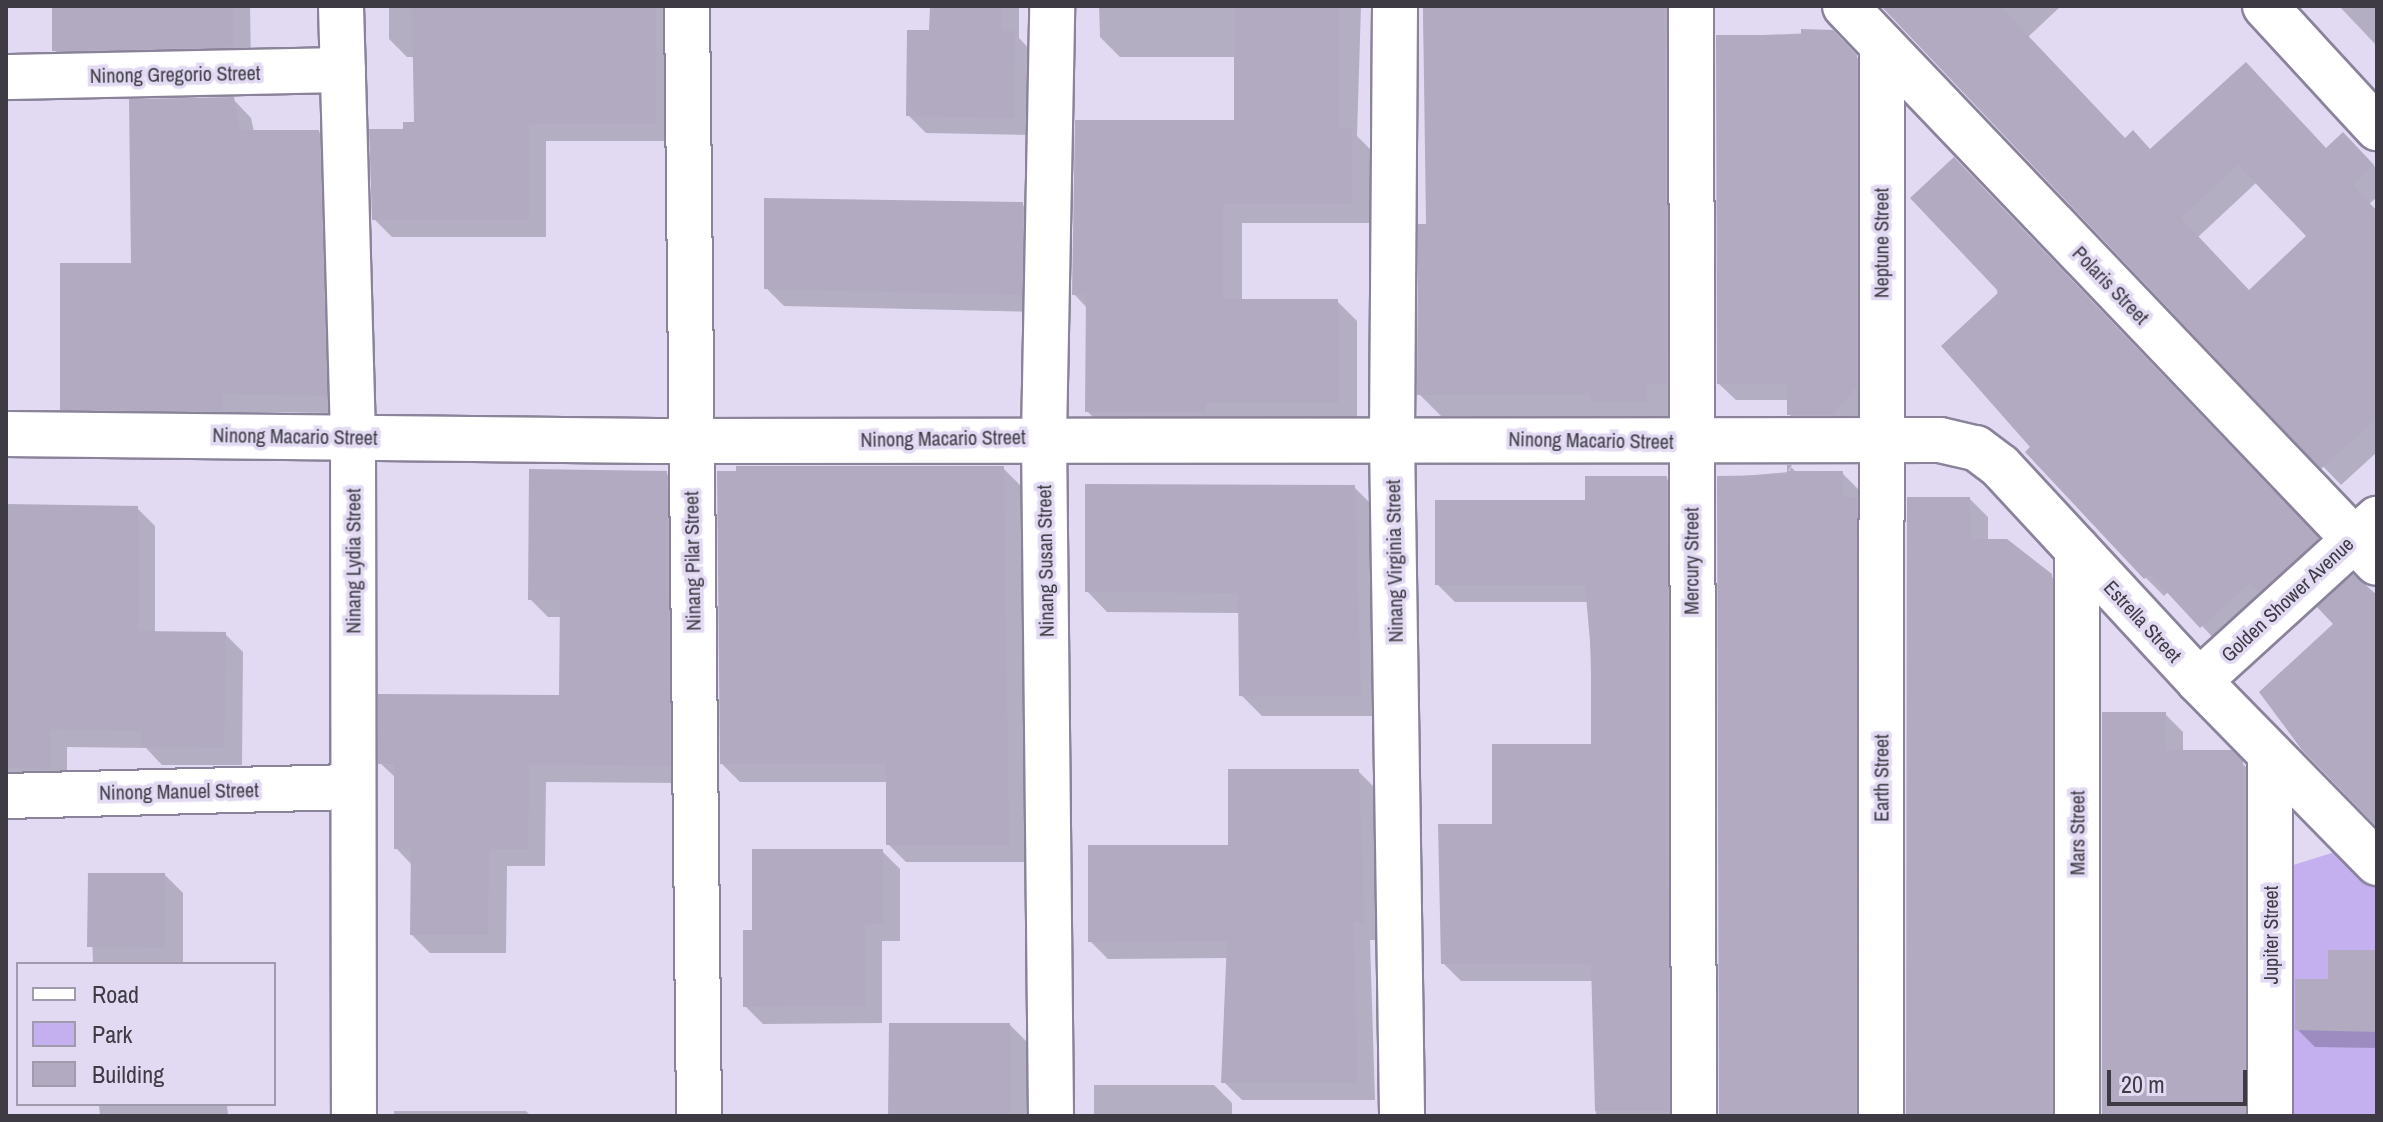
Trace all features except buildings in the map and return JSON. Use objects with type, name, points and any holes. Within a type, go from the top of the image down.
[{"type":"street","name":"Ninang Lydia Street","points":[[341,6],[353,436],[354,1116]]},
{"type":"street","name":"Ninang Pilar Street","points":[[687,6],[699,1116]]},
{"type":"street","name":"Ninang Susan Street","points":[[1051,1116],[1044,437],[1052,6]]},
{"type":"street","name":"Ninang Virginia Street","points":[[1395,6],[1392,439],[1402,1116]]},
{"type":"street","name":"Mercury Street","points":[[1691,6],[1694,1116]]},
{"type":"street","name":"Polaris Street","points":[[1845,6],[2369,540]]},
{"type":"street","points":[[2265,6],[2377,128]]},
{"type":"street","name":"Neptune Street","points":[[1880,440],[1882,45]]},
{"type":"street","name":"Ninong Gregorio Street","points":[[6,77],[343,70]]},
{"type":"street","name":"Ninong Macario Street","points":[[6,434],[690,441],[1044,437],[1690,442],[1880,440]]},
{"type":"street","name":"Estrella Street","points":[[1880,440],[1940,440],[1976,448],[2000,466],[2199,681],[2377,863]]},
{"type":"street","name":"Earth Street","points":[[1880,440],[1881,1116]]},
{"type":"street","name":"Golden Shower Avenue","points":[[2199,681],[2369,540]]},
{"type":"street","name":"Mars Street","points":[[2077,549],[2077,1116]]},
{"type":"street","name":"Jupiter Street","points":[[2270,754],[2270,1116]]},
{"type":"street","name":"Ninong Manuel Street","points":[[6,796],[352,787]]},
{"type":"green space","points":[[2338,851],[2377,888],[2377,1116],[2290,1116],[2290,866]]}]
